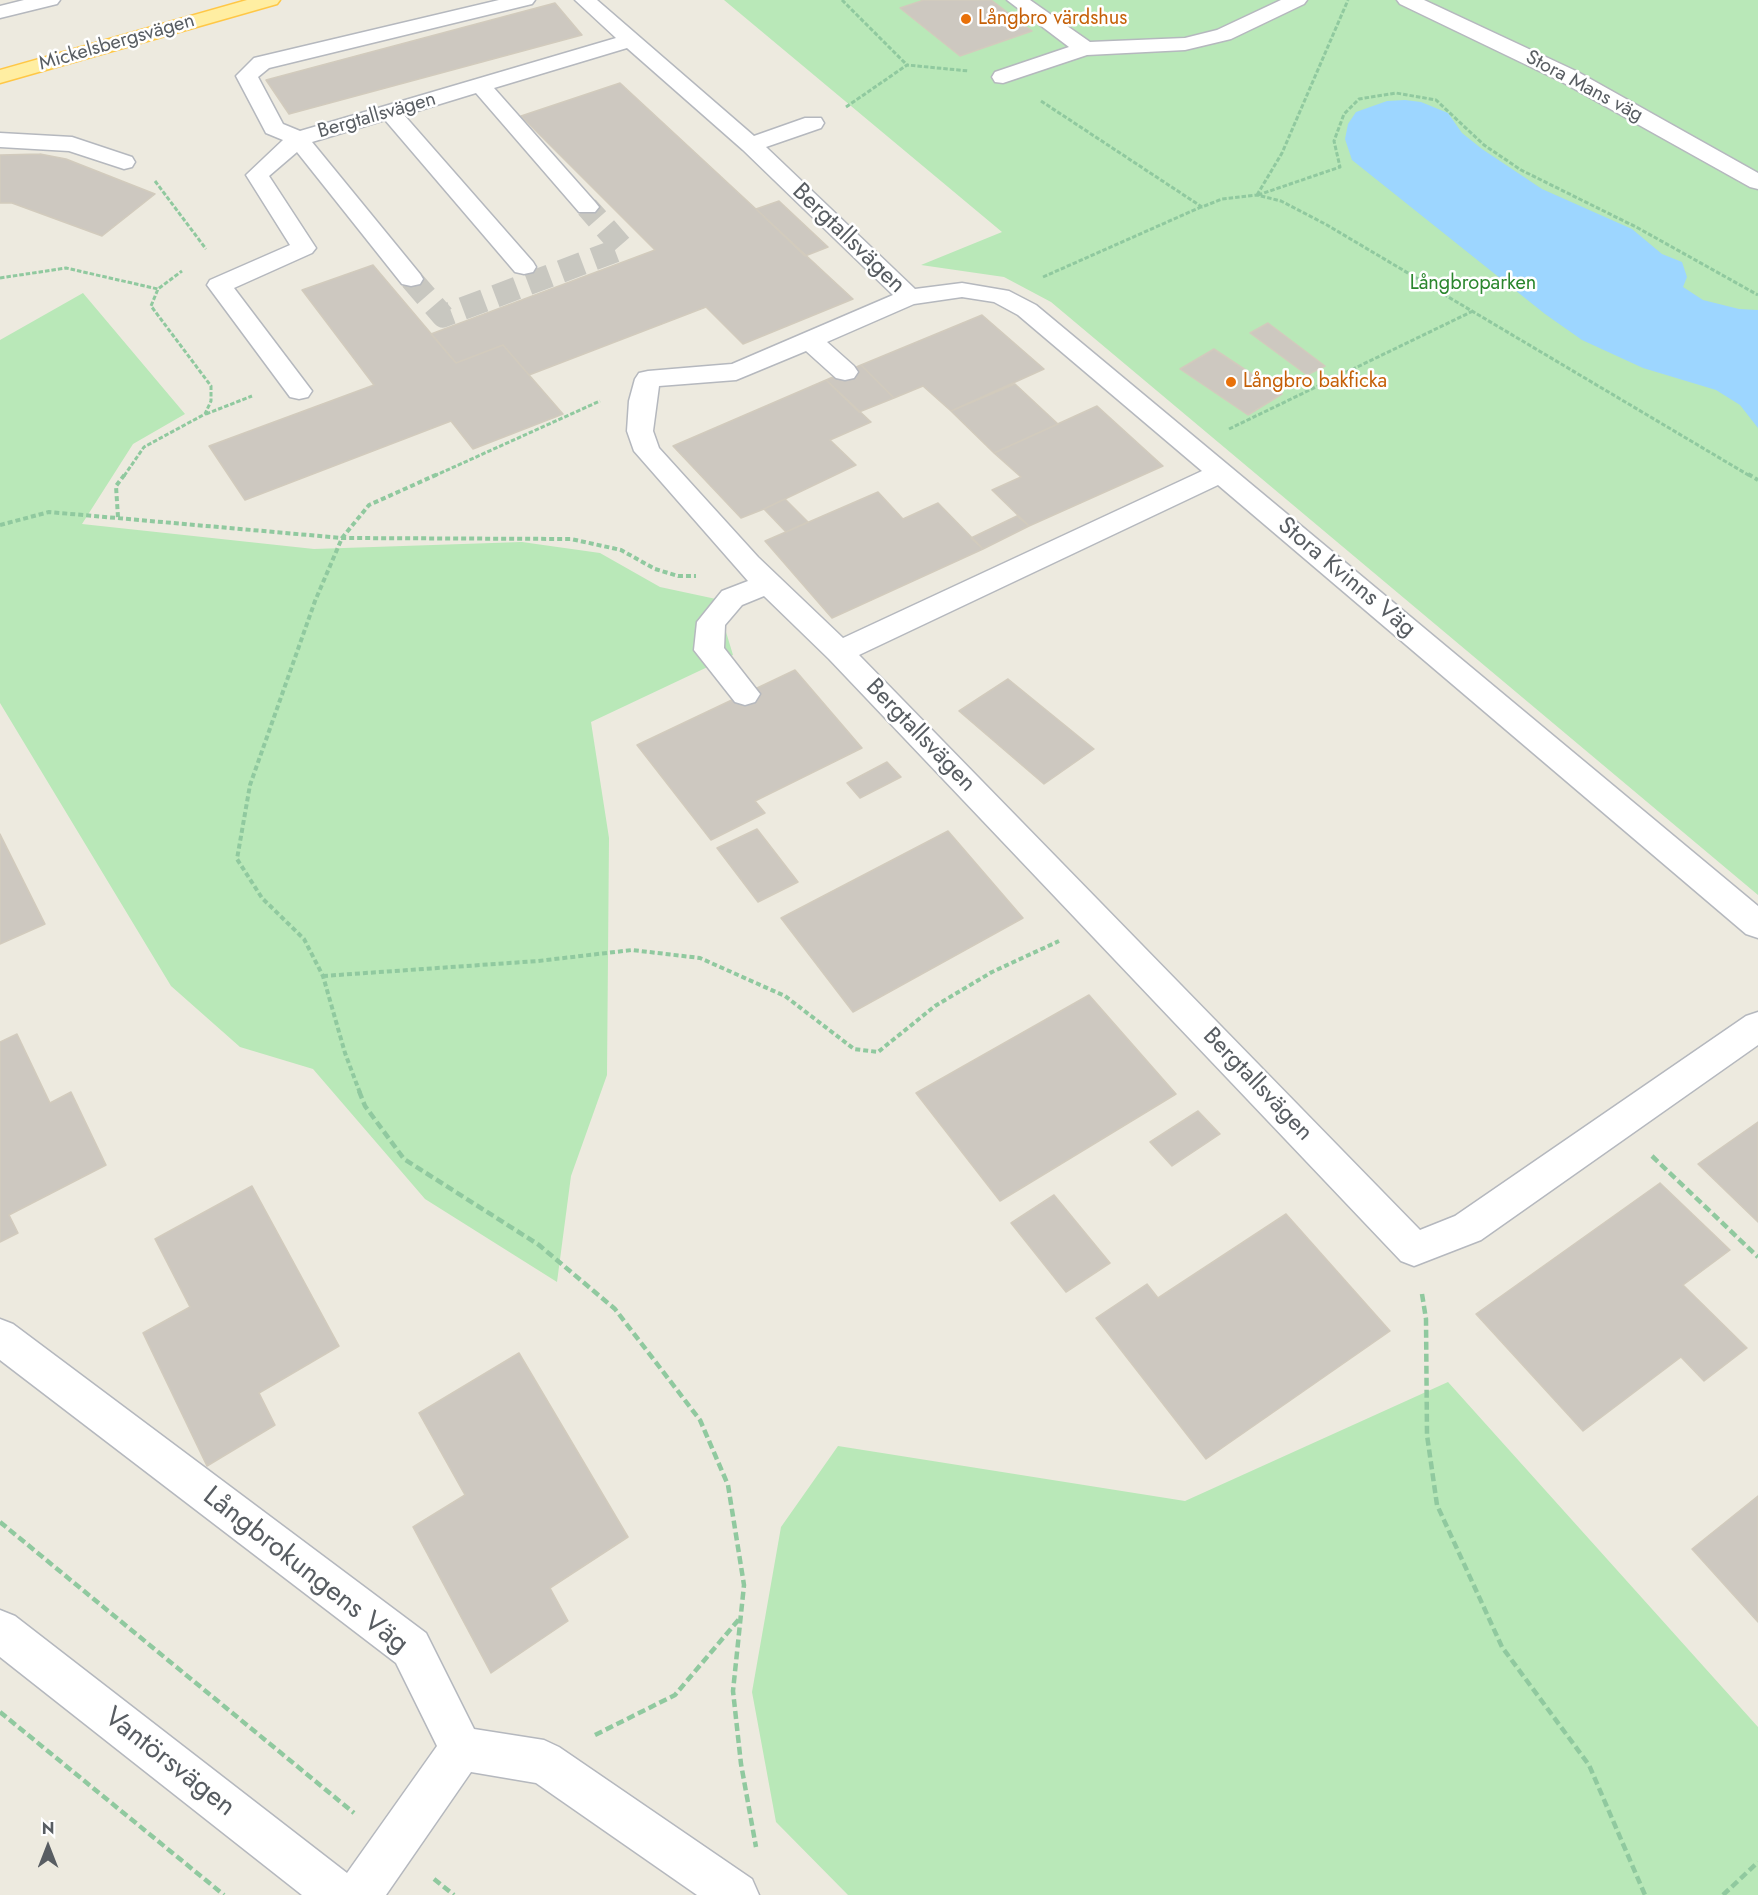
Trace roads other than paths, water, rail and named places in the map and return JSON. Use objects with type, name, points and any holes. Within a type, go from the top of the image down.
[{"type":"main road","name":"Mickelsbergsvägen","points":[[0,62],[218,0]]},
{"type":"main road","name":"Mickelsbergsvägen","points":[[0,76],[270,0]]},
{"type":"street","points":[[0,12],[50,0]]},
{"type":"street","points":[[411,279],[298,139],[274,128],[247,76],[262,63],[525,0]]},
{"type":"street","name":"Bergtallsvägen","points":[[585,0],[629,42],[751,145],[909,297],[736,372],[648,380],[642,400],[640,431],[648,451],[758,574],[839,652],[1414,1249],[1468,1228],[1758,1026]]},
{"type":"street","points":[[1017,0],[1084,50]]},
{"type":"street","points":[[1003,76],[1084,50],[1185,44],[1224,34],[1297,0]]},
{"type":"street","name":"Stora Mans väg","points":[[1407,0],[1570,76],[1758,182]]},
{"type":"street","name":"Bergtallsvägen","points":[[298,139],[629,42]]},
{"type":"street","points":[[480,86],[587,207]]},
{"type":"street","points":[[390,112],[524,267]]},
{"type":"street","points":[[751,145],[813,123]]},
{"type":"street","points":[[295,386],[219,285],[304,248],[257,175],[298,139]]},
{"type":"street","points":[[0,140],[72,144],[124,162]]},
{"type":"street","name":"Stora Kvinns Väg","points":[[909,297],[962,290],[1000,296],[1027,310],[1758,925]]},
{"type":"street","points":[[809,340],[845,372]]},
{"type":"street","points":[[839,652],[1221,473]]},
{"type":"street","points":[[746,694],[709,650],[711,622],[758,574]]},
{"type":"street","name":"Långbrokungens Väg","points":[[0,1337],[411,1648],[461,1749]]},
{"type":"street","name":"Vantörsvägen","points":[[0,1630],[338,1895]]},
{"type":"street","points":[[359,1895],[461,1749],[544,1762],[736,1895]]},
{"type":"water","points":[[1387,101],[1421,102],[1448,113],[1462,133],[1542,189],[1632,229],[1662,254],[1682,262],[1687,277],[1683,287],[1703,300],[1739,309],[1758,310],[1758,428],[1740,405],[1716,390],[1643,368],[1582,340],[1545,314],[1352,160],[1345,139],[1348,124],[1356,112]]},
{"type":"tunnel","points":[[411,279],[443,316],[623,248],[587,207]]},
{"type":"place","name":"Långbro värdshus","points":[[966,19]]},
{"type":"place","name":"Långbro bakficka","points":[[1231,382]]},
{"type":"park label","name":"Långbroparken","points":[[1473,284]]}]
